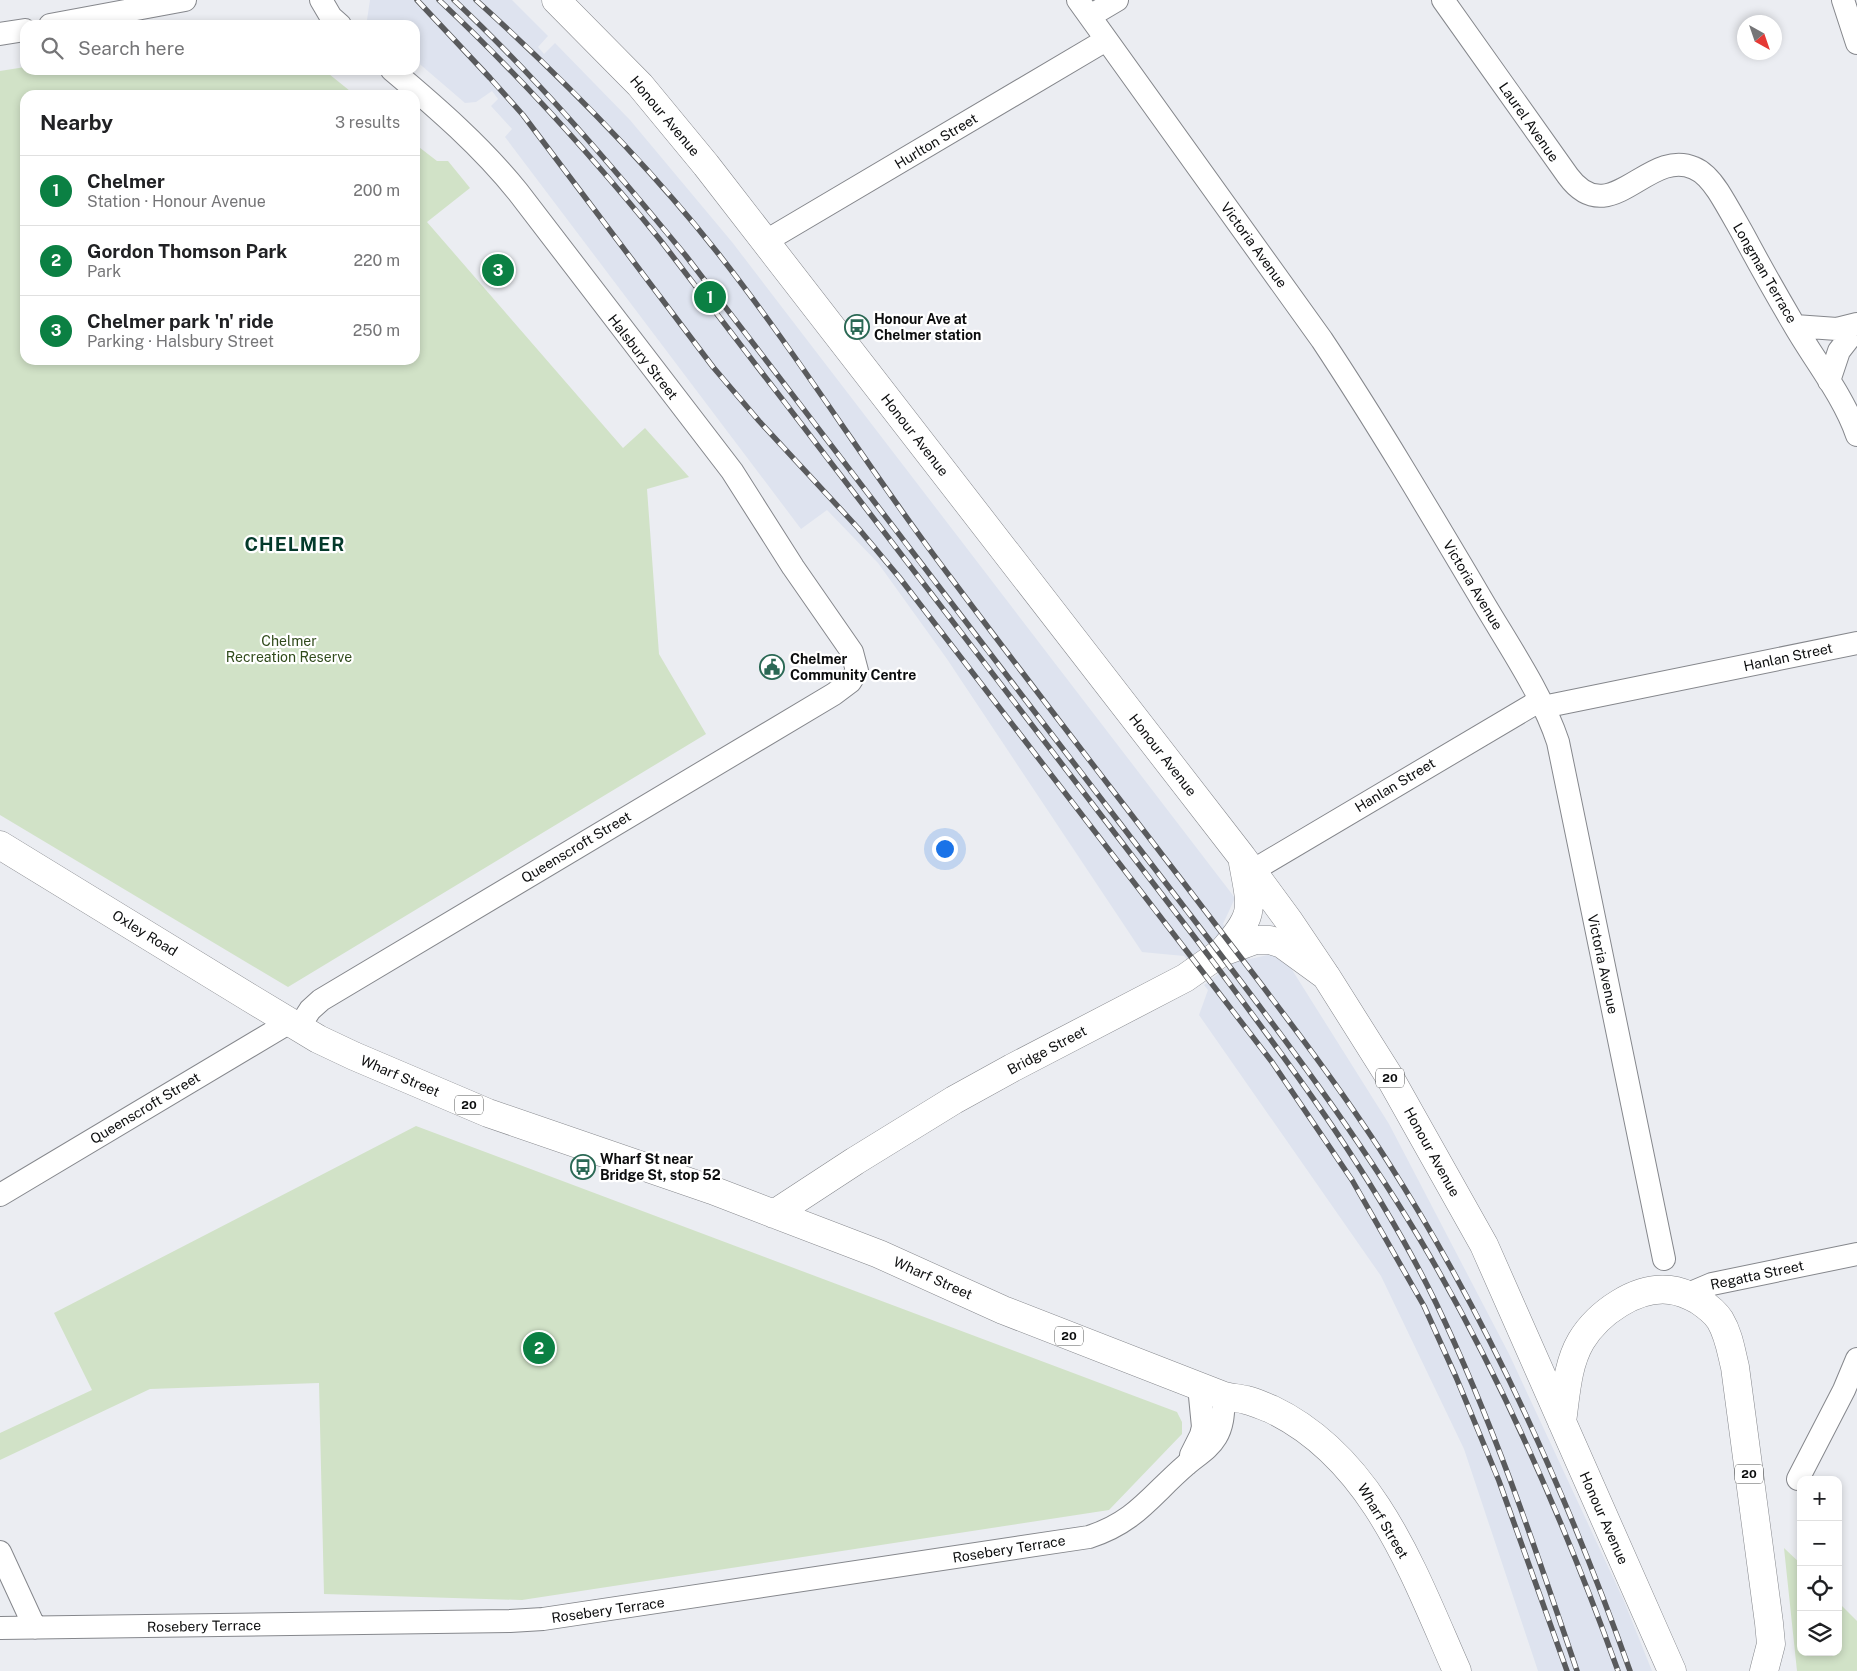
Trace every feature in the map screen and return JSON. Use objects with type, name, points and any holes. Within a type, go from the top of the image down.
[{"type":"main road","name":"Honour Avenue","points":[[556,0],[646,92],[683,136],[1247,864],[1326,976],[1398,1092],[1484,1246],[1672,1671]]},
{"type":"main road","name":"Oxley Road","points":[[0,845],[295,1024]]},
{"type":"main road","points":[[1222,952],[1242,928],[1249,912],[1247,864]]},
{"type":"main road","name":"Bridge Street","points":[[774,1214],[846,1166],[954,1100],[1185,978],[1222,952],[1248,941],[1270,940],[1287,947],[1326,976]]},
{"type":"main road","name":"Wharf Street","points":[[295,1024],[354,1056],[488,1113],[655,1170],[879,1254],[1003,1310],[1212,1391],[1253,1402],[1289,1419],[1326,1448],[1356,1478],[1373,1500],[1398,1542],[1457,1671]]},
{"type":"main road","name":"20","points":[[1562,1422],[1572,1362],[1581,1342],[1595,1323],[1615,1306],[1642,1293],[1665,1289],[1686,1295],[1700,1302],[1716,1315],[1727,1333],[1732,1352],[1769,1623],[1771,1644],[1764,1671]]},
{"type":"street","points":[[77,20],[185,0]]},
{"type":"street","points":[[321,0],[326,10],[335,20]]},
{"type":"street","points":[[1084,8],[1117,0]]},
{"type":"street","name":"Laurel Avenue","points":[[1443,0],[1577,186],[1592,194],[1607,196],[1639,180]]},
{"type":"street","points":[[1843,0],[1857,43]]},
{"type":"street","name":"Victoria Avenue","points":[[1084,8],[1322,340],[1359,395],[1541,704],[1558,742],[1664,1259]]},
{"type":"street","points":[[0,34],[20,31]]},
{"type":"street","name":"Hurlton Street","points":[[766,242],[1106,40]]},
{"type":"street","name":"Halsbury Street","points":[[398,75],[415,90]]},
{"type":"street","name":"Halsbury Street","points":[[420,94],[458,127],[488,157],[518,192],[732,471],[793,567],[852,652],[857,671]]},
{"type":"street","name":"Longman Terrace","points":[[1639,180],[1660,168],[1676,164],[1691,167],[1704,175],[1723,199],[1846,411],[1857,435]]},
{"type":"street","points":[[1795,326],[1837,329],[1857,324]]},
{"type":"street","points":[[1829,382],[1839,351],[1857,328]]},
{"type":"street","name":"Hanlan Street","points":[[1247,864],[1541,704],[1857,643]]},
{"type":"street","name":"Queenscroft Street","points":[[0,1195],[295,1024],[321,1000],[834,694],[850,682],[857,671]]},
{"type":"street","name":"Regatta Street","points":[[1686,1295],[1712,1284],[1857,1254]]},
{"type":"street","points":[[1800,1476],[1844,1390],[1857,1360]]},
{"type":"street","name":"Rosebery Terrace","points":[[0,1628],[510,1621],[575,1615],[1089,1537],[1114,1528],[1131,1517],[1186,1464],[1210,1445],[1218,1435],[1222,1421],[1212,1391]]},
{"type":"street","points":[[0,1552],[35,1628]]},
{"type":"shaded area","points":[[370,0],[512,0],[548,36],[538,47],[544,54],[555,43],[630,120],[732,242],[1235,898],[1223,924],[1229,931],[1189,962],[1184,956],[1142,952],[947,659],[878,563],[827,510],[801,529],[505,137],[512,129],[491,106],[498,99],[492,91],[476,102],[465,103],[420,64],[420,20],[367,20]]},
{"type":"shaded area","points":[[1245,953],[1250,959],[1268,955],[1284,957],[1389,1124],[1509,1354],[1624,1601],[1652,1671],[1538,1671],[1464,1449],[1381,1276],[1199,1015],[1208,990],[1204,985]]},
{"type":"green space","name":"Chelmer Recreation Reserve","points":[[20,68],[20,75],[330,75],[349,90],[20,90],[20,365],[420,365],[420,148],[437,161],[448,161],[470,188],[427,222],[623,448],[645,428],[689,477],[647,489],[659,654],[706,734],[288,987],[0,815],[0,71]]},
{"type":"green space","points":[[416,1126],[1177,1412],[1182,1422],[1182,1434],[1109,1510],[522,1600],[324,1594],[319,1383],[150,1389],[0,1460],[0,1433],[92,1390],[54,1313]]},
{"type":"green space","points":[[1784,1548],[1797,1560],[1797,1656],[1842,1656],[1842,1606],[1857,1621],[1857,1671],[1797,1671]]},
{"type":"railway","points":[[417,0],[523,115],[713,367],[759,421],[858,528],[899,577],[1272,1062],[1352,1180],[1424,1306],[1499,1481],[1567,1671]]},
{"type":"railway","points":[[439,0],[498,57],[554,117],[661,241],[1199,943],[1296,1074],[1326,1118],[1385,1208],[1436,1303],[1457,1348],[1495,1439],[1577,1671]]},
{"type":"railway","points":[[454,0],[545,92],[686,256],[1211,942],[1345,1123],[1418,1236],[1448,1288],[1503,1394],[1576,1559],[1618,1671]]},
{"type":"railway","points":[[476,0],[540,59],[602,121],[690,218],[717,252],[777,332],[921,538],[1263,986],[1348,1102],[1425,1222],[1460,1283],[1492,1346],[1523,1409],[1580,1539],[1630,1671]]},
{"type":"place","name":"Chelmer park 'n' ride","points":[[498,270]]},
{"type":"place","name":"Chelmer","points":[[710,297]]},
{"type":"place","name":"Honour Ave at Chelmer station","points":[[857,327]]},
{"type":"place","name":"Chelmer Community Centre","points":[[772,667]]},
{"type":"place","name":"Wharf St near Bridge St, stop 52","points":[[583,1167]]},
{"type":"place","name":"Gordon Thomson Park","points":[[539,1348]]},
{"type":"district","name":"CHELMER","points":[[295,544]]}]
